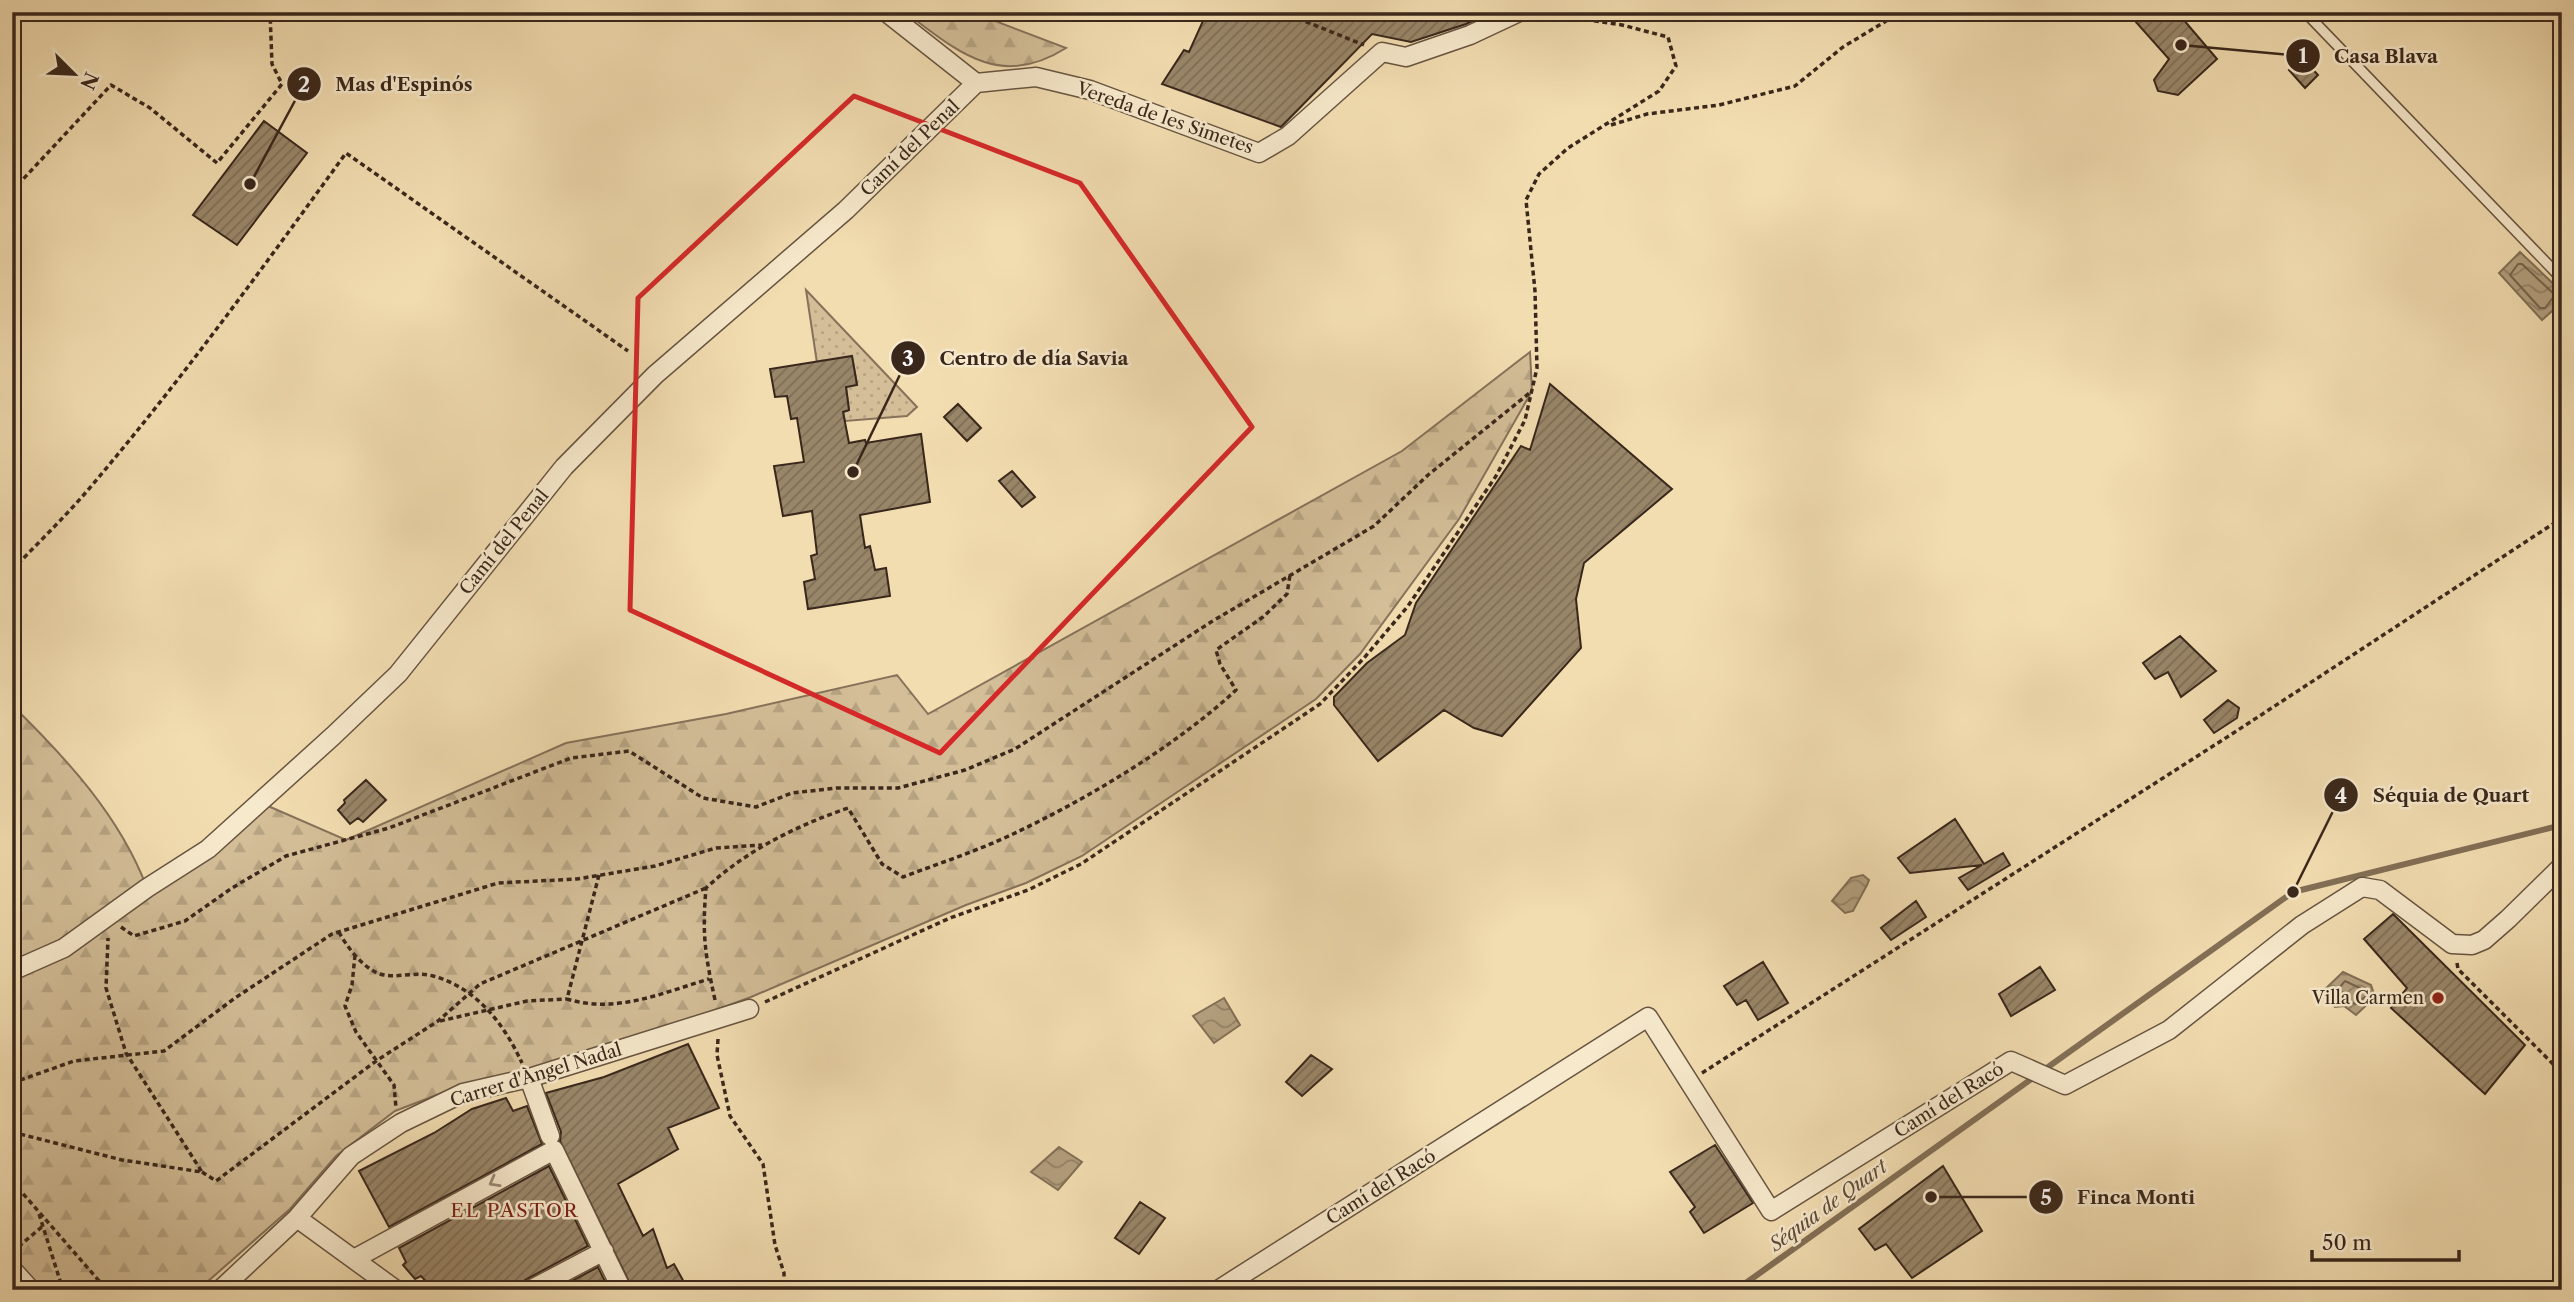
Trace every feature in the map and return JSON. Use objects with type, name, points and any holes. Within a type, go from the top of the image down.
[{"type":"street","points":[[886,12],[976,83]]},
{"type":"street","points":[[1382,52],[1406,57],[1470,35],[1519,12]]},
{"type":"street","name":"Vereda de les Simetes","points":[[976,83],[1036,77],[1063,83],[1090,90],[1259,152],[1288,136],[1382,52]]},
{"type":"street","name":"Camí del Penal","points":[[12,971],[64,948],[147,888],[208,849],[379,692],[398,674],[564,467],[655,375],[846,211],[976,83]]},
{"type":"street","points":[[2452,944],[2472,945],[2484,940],[2562,866]]},
{"type":"street","name":"Camí del Racó","points":[[1218,1290],[1648,1017],[1771,1212],[2011,1061],[2065,1084],[2169,1030],[2302,925],[2362,887],[2380,890],[2452,944]]},
{"type":"street","name":"Carrer d'Àngel Nadal","points":[[220,1290],[296,1218],[351,1156],[401,1123],[463,1093],[529,1077],[749,1009]]},
{"type":"street","points":[[529,1077],[552,1143],[622,1290]]},
{"type":"street","points":[[354,1259],[552,1143]]},
{"type":"street","points":[[296,1218],[396,1290]]},
{"type":"street","points":[[530,1290],[604,1251]]},
{"type":"street","points":[[12,1269],[31,1290]]},
{"type":"lane","points":[[2305,12],[2562,279]]},
{"type":"path","points":[[12,191],[111,85],[150,108],[217,163],[282,84],[272,64],[270,12]]},
{"type":"path","points":[[1282,12],[1291,13],[1382,52]]},
{"type":"path","points":[[749,1009],[950,918],[1028,890],[1081,864],[1320,704],[1408,606],[1496,476],[1525,420],[1537,368],[1535,291],[1526,200],[1539,174],[1568,148],[1659,91],[1676,66],[1668,37],[1622,25],[1536,12]]},
{"type":"path","points":[[1605,127],[1647,114],[1719,105],[1795,86],[1843,47],[1901,12]]},
{"type":"path","points":[[12,570],[91,486],[152,412],[226,318],[346,153],[628,351]]},
{"type":"path","points":[[109,918],[134,936],[185,921],[232,888],[286,856],[389,828],[571,758],[629,751],[703,798],[756,807],[792,793],[837,788],[898,788],[965,770],[1015,749],[1211,622],[1374,526],[1428,475],[1532,391]]},
{"type":"path","points":[[1689,1081],[2562,518]]},
{"type":"path","points":[[109,918],[106,988],[126,1053],[202,1171],[216,1181],[376,1061],[438,1021],[480,984],[706,887],[732,864],[811,821],[848,808],[883,864],[903,877],[1012,834],[1088,793],[1199,724],[1236,690],[1220,664],[1216,650],[1263,617],[1287,594],[1290,575]]},
{"type":"path","points":[[12,1083],[74,1061],[126,1053],[164,1051],[235,998],[339,932],[498,883],[599,875],[655,866],[716,848],[764,845]]},
{"type":"path","points":[[567,999],[599,875]]},
{"type":"path","points":[[706,887],[702,926],[705,962],[719,1019],[717,1055],[730,1116],[763,1164],[775,1245],[784,1273],[784,1290]]},
{"type":"path","points":[[339,932],[355,954],[381,974],[431,975],[455,984],[503,1025],[529,1077]]},
{"type":"path","points":[[2452,944],[2458,969],[2562,1073]]},
{"type":"path","points":[[355,954],[352,985],[345,1006],[356,1032],[394,1085],[394,1100],[401,1123]]},
{"type":"path","points":[[438,1021],[527,1001],[567,999],[592,1007],[628,1003],[709,979]]},
{"type":"path","points":[[12,1132],[122,1160],[202,1171]]},
{"type":"path","points":[[12,1181],[107,1290]]},
{"type":"path","points":[[38,1212],[63,1290]]},
{"type":"path","points":[[12,1252],[43,1226]]},
{"type":"highlighted area","points":[[854,96],[1080,183],[1252,427],[940,753],[630,610],[638,298]]},
{"type":"green space","points":[[905,12],[998,12],[995,21],[1066,48],[1042,60],[1020,66],[1000,66],[962,52]]},
{"type":"green space","points":[[806,290],[917,407],[907,416],[845,421],[843,412],[849,410],[846,387],[857,384],[852,357],[817,363]]},
{"type":"green space","points":[[1530,352],[1532,391],[1459,519],[1360,654],[1316,699],[1082,856],[1026,883],[966,905],[751,997],[547,1072],[460,1086],[395,1111],[336,1156],[290,1209],[198,1290],[37,1290],[12,1259],[12,976],[268,806],[346,840],[566,743],[726,714],[897,675],[928,714],[1402,451]]},
{"type":"green space","points":[[12,705],[71,767],[107,812],[136,862],[147,888],[12,971]]},
{"type":"water","points":[[2520,252],[2562,292],[2562,302],[2542,320],[2499,273]]},
{"type":"water","points":[[1863,875],[1869,880],[1867,885],[1853,911],[1845,913],[1832,901],[1851,878]]},
{"type":"water","points":[[2343,972],[2371,985],[2375,997],[2356,1015],[2344,1006],[2335,1007],[2323,991]]},
{"type":"water","points":[[1224,998],[1240,1025],[1214,1043],[1193,1016]]},
{"type":"water","points":[[1059,1147],[1082,1162],[1058,1190],[1031,1172]]},
{"type":"building","points":[[1207,12],[1492,12],[1466,24],[1411,42],[1372,34],[1281,127],[1162,84],[1184,50],[1189,52]]},
{"type":"building","points":[[2127,12],[2177,12],[2217,59],[2178,95],[2158,91],[2154,80],[2169,59]]},
{"type":"building","points":[[2302,58],[2318,75],[2305,88],[2289,70]]},
{"type":"building","points":[[264,121],[307,153],[237,245],[193,215]]},
{"type":"building","points":[[852,356],[857,385],[846,387],[849,410],[843,412],[849,443],[865,440],[866,443],[921,434],[930,502],[860,515],[865,548],[870,546],[875,570],[886,568],[890,596],[808,609],[804,582],[815,579],[811,556],[817,554],[812,511],[783,516],[774,466],[804,462],[797,418],[791,419],[787,396],[775,397],[770,369]]},
{"type":"building","points":[[1550,384],[1672,489],[1584,563],[1576,599],[1581,648],[1502,736],[1474,728],[1444,710],[1378,761],[1334,705],[1334,697],[1367,663],[1405,635],[1416,603],[1521,446],[1530,450]]},
{"type":"building","points":[[958,404],[981,428],[967,441],[944,417]]},
{"type":"building","points":[[1012,471],[1035,497],[1022,507],[999,481]]},
{"type":"building","points":[[2180,636],[2216,671],[2181,697],[2168,672],[2155,679],[2143,663]]},
{"type":"building","points":[[2228,700],[2239,708],[2237,718],[2214,733],[2204,720]]},
{"type":"building","points":[[366,780],[386,800],[363,822],[358,818],[350,824],[338,810],[345,803],[344,800]]},
{"type":"building","points":[[1955,819],[1984,864],[2003,853],[2010,865],[1968,890],[1959,878],[1982,865],[1910,873],[1898,858]]},
{"type":"building","points":[[1916,901],[1926,917],[1891,940],[1881,928]]},
{"type":"building","name":"Villa Carmen","points":[[2393,914],[2525,1045],[2485,1094],[2391,1008],[2407,988],[2364,939]]},
{"type":"building","points":[[1763,962],[1788,1003],[1758,1020],[1746,1000],[1737,1005],[1724,986]]},
{"type":"building","points":[[2040,967],[2055,990],[2011,1016],[1999,994]]},
{"type":"building","points":[[688,1044],[719,1108],[668,1128],[678,1149],[618,1184],[643,1236],[653,1229],[667,1268],[674,1264],[685,1284],[676,1290],[633,1290],[560,1141],[561,1132],[546,1093],[604,1077]]},
{"type":"building","points":[[1311,1055],[1332,1069],[1302,1096],[1286,1082]]},
{"type":"building","points":[[506,1098],[513,1111],[527,1106],[542,1144],[389,1227],[359,1171],[434,1133],[472,1109]]},
{"type":"building","points":[[1715,1145],[1753,1203],[1704,1233],[1690,1212],[1695,1207],[1670,1172]]},
{"type":"building","points":[[549,1166],[588,1246],[525,1280],[519,1290],[434,1290],[421,1276],[415,1279],[403,1265],[406,1262],[399,1248]]},
{"type":"building","points":[[1943,1166],[1982,1231],[1912,1278],[1886,1244],[1875,1250],[1859,1229]]},
{"type":"building","points":[[1140,1202],[1165,1218],[1139,1254],[1115,1238]]},
{"type":"building","points":[[598,1267],[609,1290],[555,1290]]},
{"type":"waterway","name":"Séquia de Quart","points":[[1736,1290],[2293,892],[2562,825]]},
{"type":"place","name":"Casa Blava","points":[[2181,45]]},
{"type":"place","name":"Mas d'Espinós","points":[[250,184]]},
{"type":"place","name":"Centro de día Savia","points":[[853,472]]},
{"type":"place","name":"Séquia de Quart","points":[[2293,892]]},
{"type":"place","name":"Villa Carmen","points":[[2438,998]]},
{"type":"place","name":"Finca Monti","points":[[1931,1197]]},
{"type":"district","name":"EL PASTOR","points":[[515,1210]]}]
